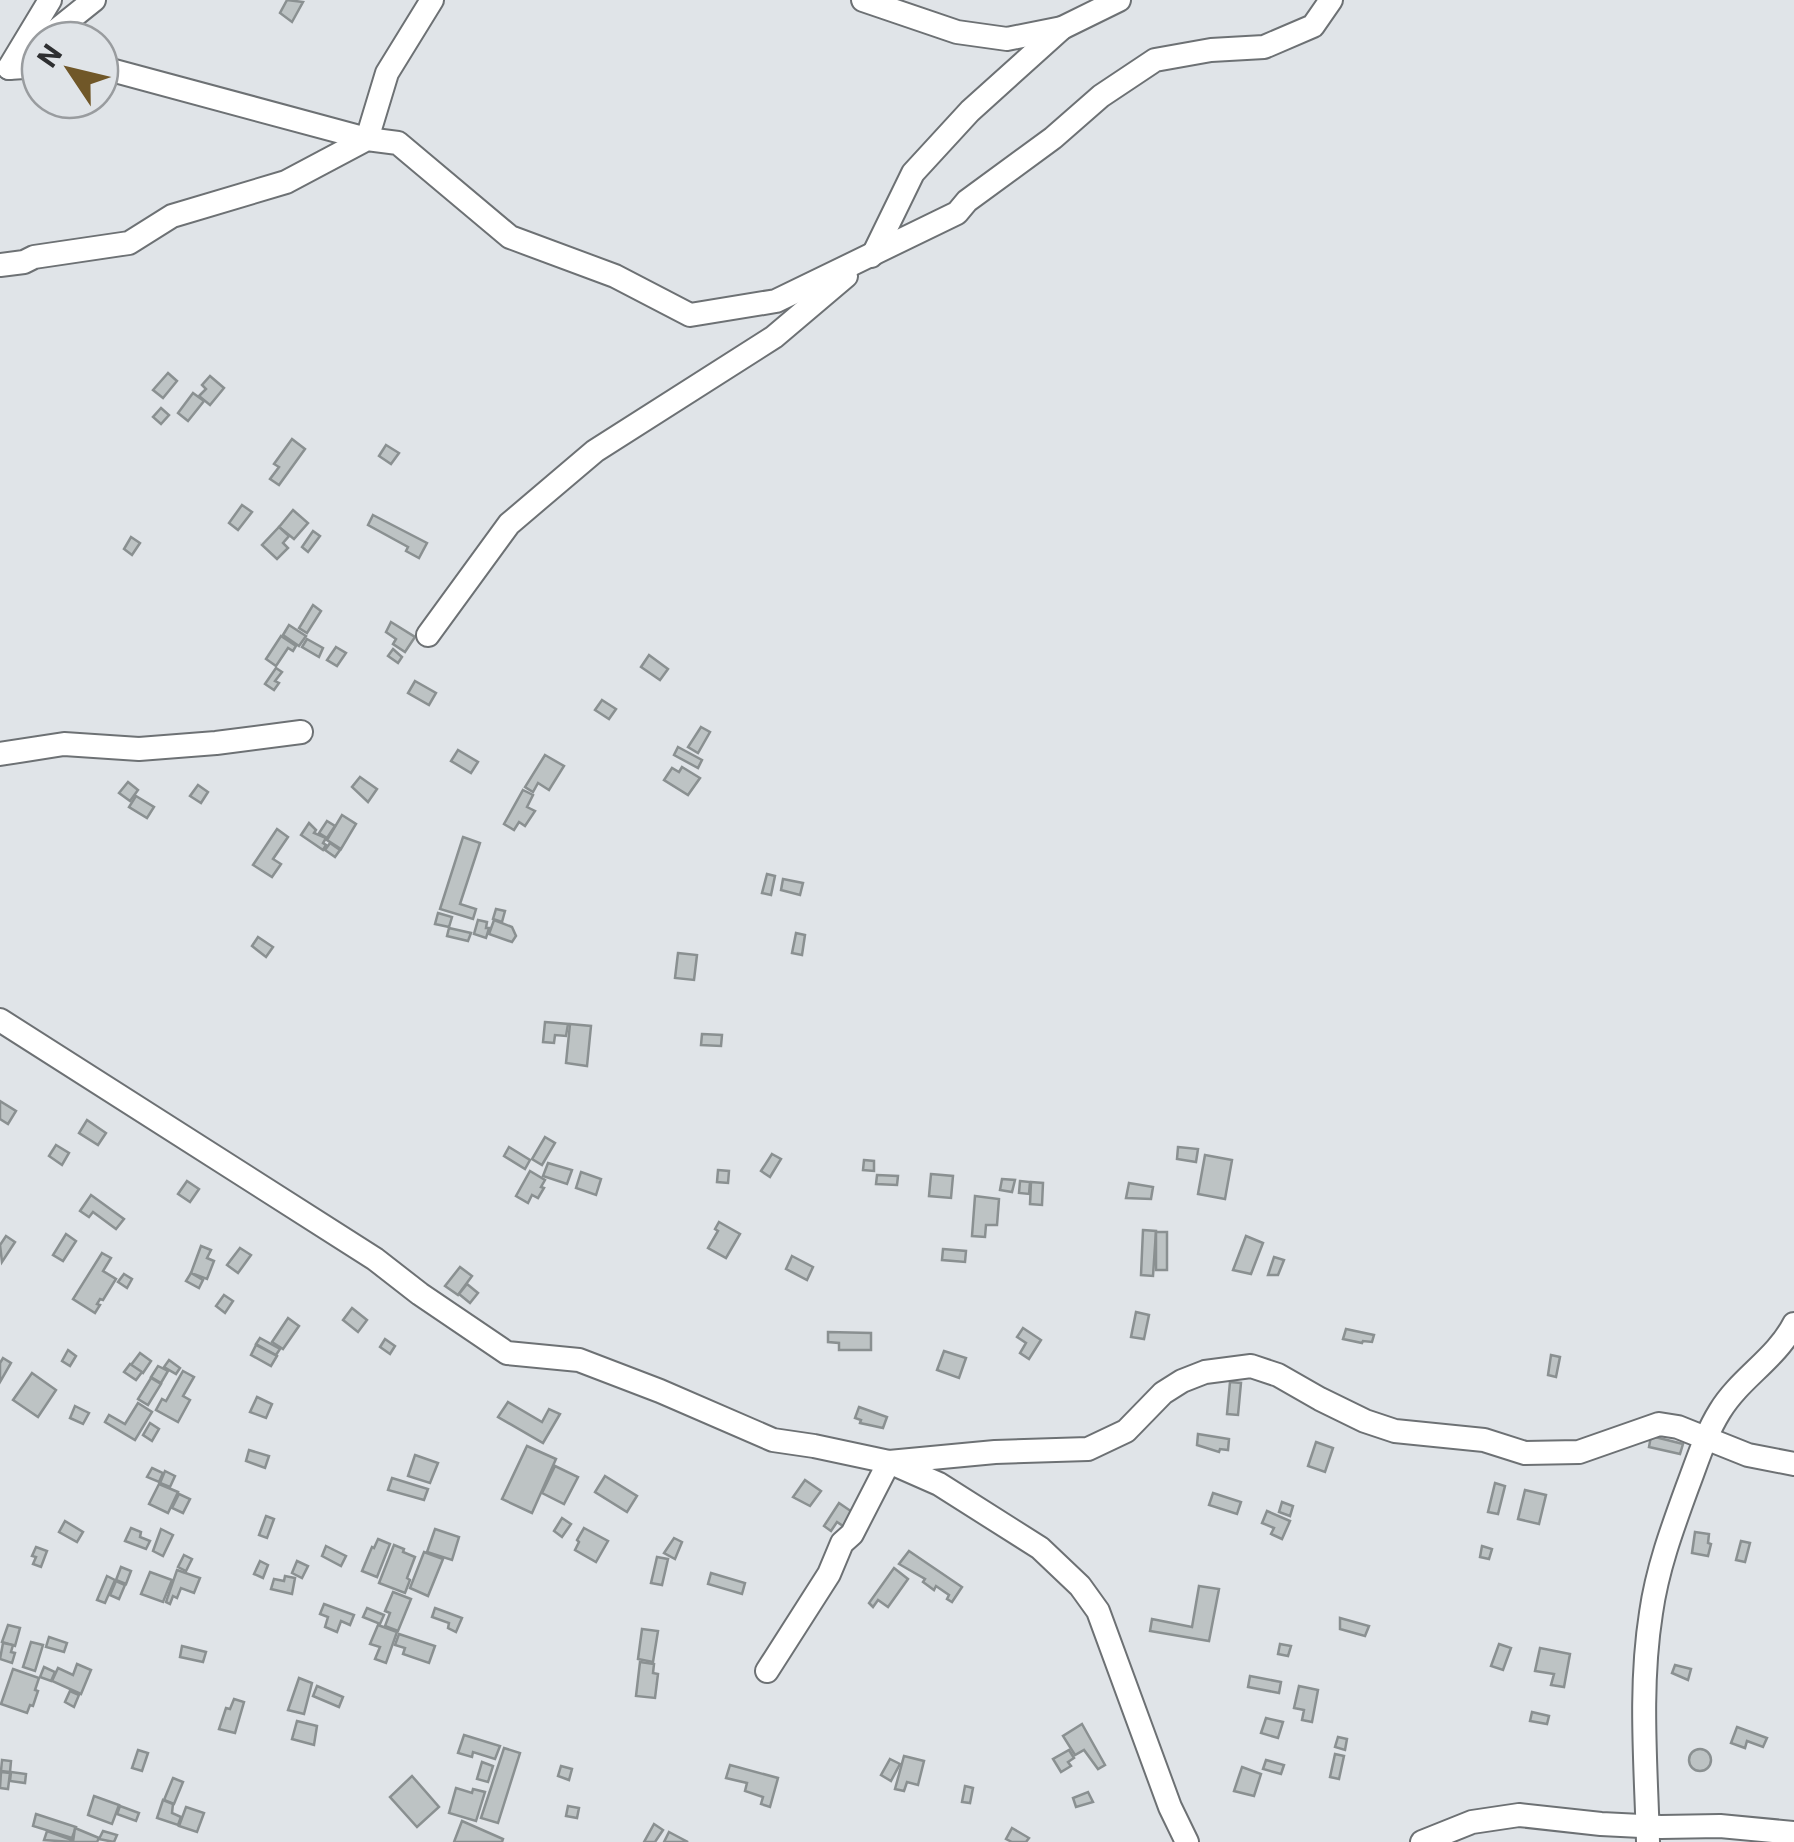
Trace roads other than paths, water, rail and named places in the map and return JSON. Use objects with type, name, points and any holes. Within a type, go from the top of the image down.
[{"type":"street","points":[[4,73],[50,0]]},
{"type":"street","points":[[69,20],[94,0]]},
{"type":"street","points":[[0,265],[128,243],[172,216],[286,182],[367,138],[387,72],[432,0]]},
{"type":"street","points":[[864,0],[958,32],[1007,39],[1062,28],[1119,0]]},
{"type":"street","points":[[120,72],[398,143],[510,237],[615,276],[690,315],[776,301],[874,253],[957,212],[1101,96],[1155,60],[1211,50],[1264,47],[1312,26],[1331,0]]},
{"type":"street","points":[[428,635],[509,524],[523,512],[595,451],[774,337],[874,253],[913,173],[970,111],[1062,28]]},
{"type":"street","points":[[0,754],[64,744],[139,749],[301,732]]},
{"type":"street","points":[[0,1020],[375,1259],[507,1353],[579,1360],[774,1440],[889,1462],[940,1484],[1040,1548],[1080,1586],[1098,1611],[1170,1807],[1187,1842]]},
{"type":"street","points":[[1648,1834],[1643,1714],[1650,1614],[1659,1573],[1705,1438],[1721,1409],[1784,1342],[1794,1324]]},
{"type":"street","points":[[889,1462],[995,1452],[1088,1450],[1126,1431],[1163,1392],[1182,1381],[1205,1372],[1251,1366],[1278,1375],[1380,1426],[1408,1432],[1484,1440],[1525,1453],[1580,1452],[1659,1424],[1678,1427],[1748,1455],[1794,1464]]},
{"type":"street","points":[[767,1671],[830,1574],[842,1543],[852,1534],[889,1462]]},
{"type":"street","points":[[1422,1842],[1472,1822],[1519,1815],[1648,1834],[1720,1826],[1794,1832]]}]
